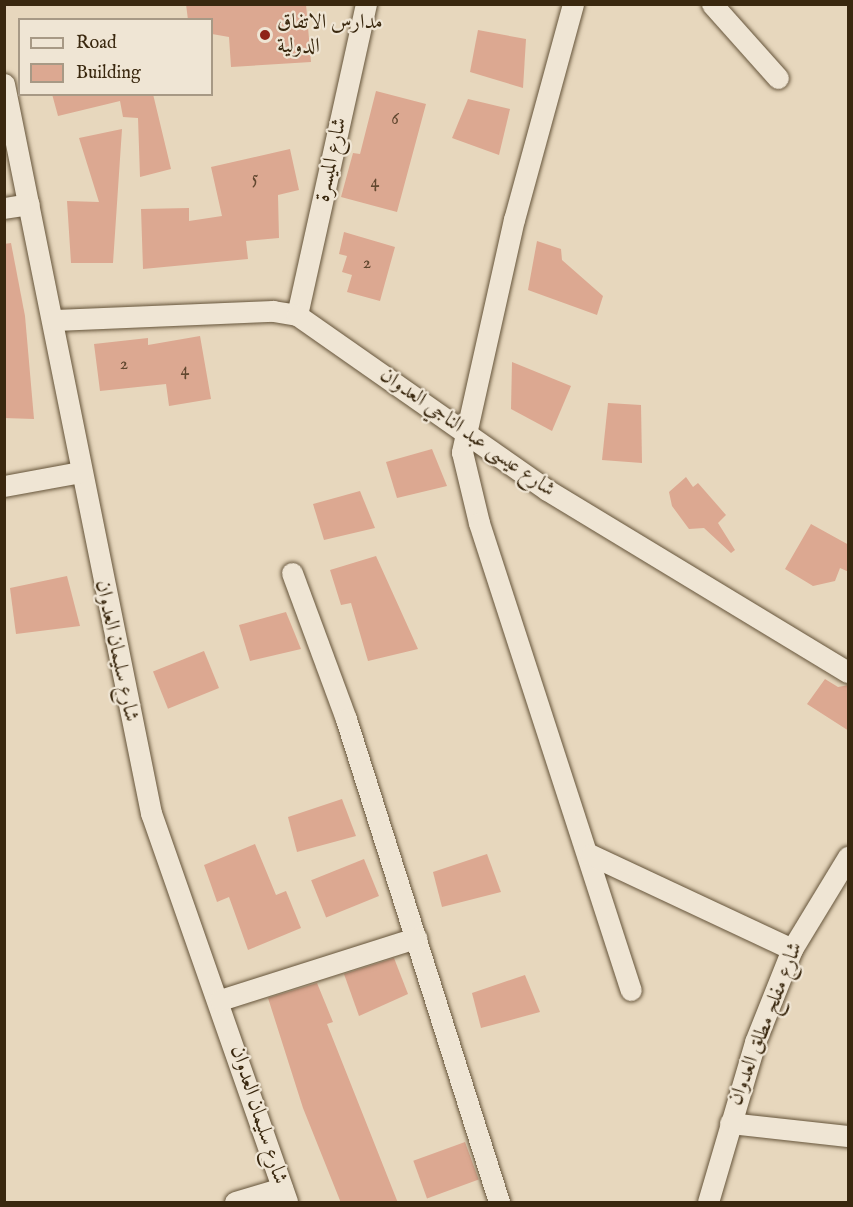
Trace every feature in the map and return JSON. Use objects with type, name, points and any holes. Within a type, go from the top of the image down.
[{"type":"street","name":"شارع الميسرة","points":[[297,315],[366,4]]},
{"type":"street","points":[[573,4],[463,432],[479,523],[591,855],[631,990]]},
{"type":"street","points":[[712,4],[778,78]]},
{"type":"street","name":"شارع سليمان العدوان","points":[[4,84],[55,320],[80,472],[151,813],[220,1000],[285,1195]]},
{"type":"street","points":[[4,208],[29,204]]},
{"type":"street","name":"شارع عيسى عبد الناجي العدوان","points":[[55,320],[273,311],[297,315],[547,490],[849,672]]},
{"type":"street","points":[[4,486],[80,472]]},
{"type":"street","points":[[292,573],[416,938],[499,1203]]},
{"type":"street","points":[[591,855],[792,949]]},
{"type":"street","name":"شارع مفلح مطلق العدوان","points":[[708,1203],[730,1123],[792,949],[849,857]]},
{"type":"street","points":[[220,1000],[416,938]]},
{"type":"street","points":[[730,1123],[849,1136]]},
{"type":"street","points":[[235,1203],[285,1195]]},
{"type":"building","name":"مدارس الاتفاق الدولية","points":[[186,4],[306,4],[311,62],[231,67],[229,37],[213,34],[213,18],[188,18]]},
{"type":"building","points":[[478,30],[526,39],[523,88],[470,72]]},
{"type":"building","points":[[376,91],[426,104],[397,212],[341,197],[353,153],[360,154]]},
{"type":"building","points":[[53,96],[153,96],[171,169],[140,177],[138,118],[123,117],[120,101],[58,116]]},
{"type":"building","points":[[468,99],[510,109],[499,155],[452,138]]},
{"type":"building","points":[[122,129],[113,263],[71,263],[67,201],[99,202],[79,138]]},
{"type":"building","points":[[290,149],[299,190],[278,195],[279,238],[246,241],[248,259],[143,269],[141,209],[189,208],[189,221],[222,216],[211,167]]},
{"type":"building","points":[[344,232],[395,247],[380,301],[347,292],[352,275],[342,272],[347,256],[339,254]]},
{"type":"building","points":[[537,241],[561,249],[562,260],[603,296],[597,315],[528,290]]},
{"type":"building","points":[[11,243],[25,316],[34,419],[4,418],[4,244]]},
{"type":"building","points":[[200,336],[211,399],[169,406],[166,384],[100,391],[94,344],[148,338],[148,345]]},
{"type":"building","points":[[512,362],[571,386],[552,431],[511,409]]},
{"type":"building","points":[[608,403],[641,405],[642,463],[602,460]]},
{"type":"building","points":[[432,449],[447,486],[397,498],[386,462]]},
{"type":"building","points":[[686,477],[693,487],[698,483],[726,515],[718,523],[735,550],[731,553],[704,528],[689,529],[672,506],[669,492]]},
{"type":"building","points":[[360,491],[375,528],[324,540],[313,504]]},
{"type":"building","points":[[811,524],[849,545],[849,572],[840,568],[835,581],[813,586],[785,569]]},
{"type":"building","points":[[376,556],[418,649],[368,661],[351,603],[341,605],[330,570]]},
{"type":"building","points":[[67,576],[80,626],[16,634],[10,588]]},
{"type":"building","points":[[286,612],[301,649],[250,661],[239,625]]},
{"type":"building","points":[[204,651],[219,688],[168,709],[153,672]]},
{"type":"building","points":[[825,679],[838,687],[849,685],[849,731],[807,704]]},
{"type":"building","points":[[342,799],[356,836],[297,852],[288,817]]},
{"type":"building","points":[[255,844],[276,895],[286,891],[301,928],[248,950],[229,897],[217,902],[204,865]]},
{"type":"building","points":[[487,854],[501,892],[442,907],[433,872]]},
{"type":"building","points":[[364,859],[379,896],[326,917],[311,880]]},
{"type":"building","points":[[394,958],[408,994],[359,1016],[344,974]]},
{"type":"building","points":[[525,975],[540,1012],[481,1028],[472,993]]},
{"type":"building","points":[[317,983],[333,1022],[327,1024],[398,1203],[341,1203],[303,1108],[268,998]]},
{"type":"building","points":[[465,1142],[479,1180],[427,1198],[413,1161]]},
{"type":"place","name":"مدارس الاتفاق الدولية","points":[[265,35]]}]
